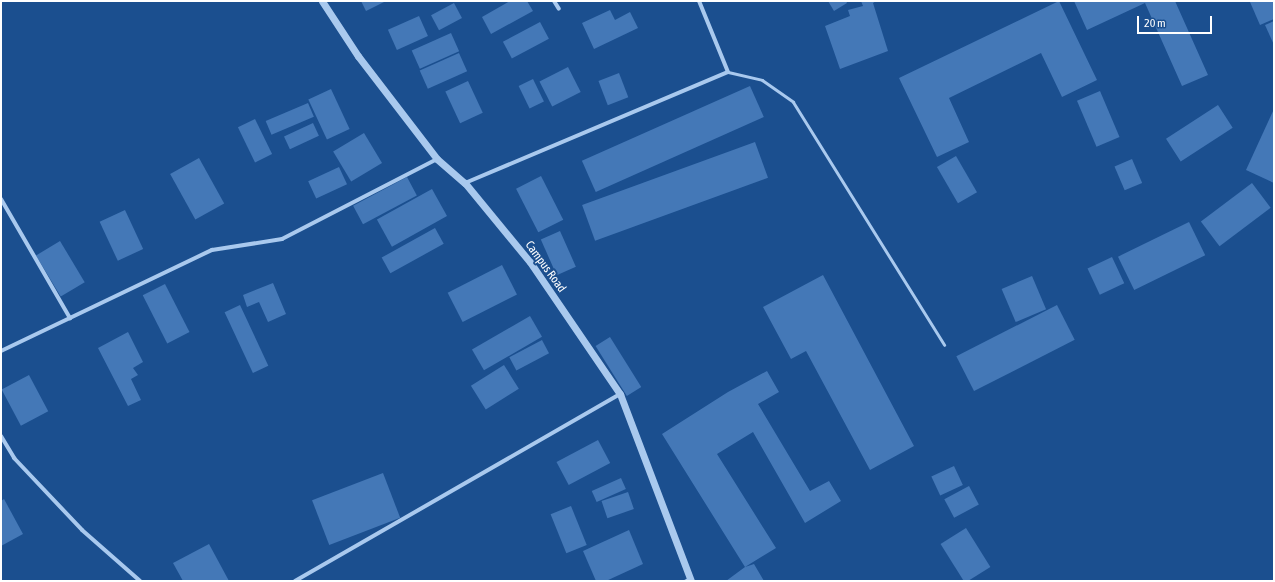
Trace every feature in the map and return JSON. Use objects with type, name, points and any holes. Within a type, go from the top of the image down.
[{"type":"street","name":"Campus Road","points":[[322,1],[358,56],[437,159],[465,183],[530,262],[620,394],[688,580]]},
{"type":"street","points":[[554,1],[559,9]]},
{"type":"street","points":[[465,183],[728,72],[699,1]]},
{"type":"street","points":[[1,351],[212,250],[282,239],[437,159]]},
{"type":"street","points":[[1,199],[70,318]]},
{"type":"street","points":[[295,581],[620,394]]},
{"type":"street","points":[[1,436],[14,458],[82,530],[140,581]]},
{"type":"lane","points":[[728,72],[762,80],[794,102],[944,344]]},
{"type":"building","points":[[361,1],[386,1],[366,11]]},
{"type":"building","points":[[510,1],[527,1],[533,11],[491,34],[482,17]]},
{"type":"building","points":[[828,1],[846,1],[847,3],[834,11]]},
{"type":"building","points":[[861,1],[876,1],[873,3],[888,51],[840,69],[825,26],[850,16],[848,10],[863,6]]},
{"type":"building","points":[[1059,1],[1097,80],[1062,97],[1041,53],[949,98],[969,142],[937,157],[899,78]]},
{"type":"building","points":[[1074,1],[1175,1],[1208,75],[1182,86],[1145,3],[1087,30]]},
{"type":"building","points":[[1274,1],[1274,19],[1260,25],[1250,2]]},
{"type":"building","points":[[454,3],[462,18],[439,30],[431,15]]},
{"type":"building","points":[[610,10],[615,20],[630,12],[638,28],[594,49],[582,23]]},
{"type":"building","points":[[419,16],[428,36],[397,50],[388,30]]},
{"type":"building","points":[[1274,21],[1274,45],[1265,25]]},
{"type":"building","points":[[540,22],[549,39],[512,58],[503,42]]},
{"type":"building","points":[[451,33],[459,51],[420,69],[412,50]]},
{"type":"building","points":[[459,53],[467,71],[428,89],[420,70]]},
{"type":"building","points":[[568,67],[581,92],[552,106],[539,82]]},
{"type":"building","points":[[619,73],[628,97],[608,105],[598,81]]},
{"type":"building","points":[[533,79],[544,101],[530,108],[519,86]]},
{"type":"building","points":[[468,81],[483,113],[460,123],[445,92]]},
{"type":"building","points":[[750,86],[764,117],[596,192],[582,161]]},
{"type":"building","points":[[331,89],[350,129],[327,139],[308,100]]},
{"type":"building","points":[[1100,91],[1120,137],[1097,147],[1077,101]]},
{"type":"building","points":[[308,103],[314,117],[272,135],[266,121]]},
{"type":"building","points":[[1218,105],[1233,128],[1181,161],[1166,139]]},
{"type":"building","points":[[1274,109],[1274,183],[1246,170]]},
{"type":"building","points":[[255,119],[272,154],[255,162],[238,127]]},
{"type":"building","points":[[313,123],[319,136],[290,149],[284,137]]},
{"type":"building","points":[[364,133],[382,163],[351,182],[333,152]]},
{"type":"building","points":[[755,142],[768,178],[595,241],[582,205]]},
{"type":"building","points":[[956,156],[977,192],[958,203],[937,167]]},
{"type":"building","points":[[199,158],[224,203],[195,219],[170,174]]},
{"type":"building","points":[[1132,159],[1142,183],[1125,190],[1115,166]]},
{"type":"building","points":[[339,167],[347,184],[316,199],[308,181]]},
{"type":"building","points":[[541,176],[563,220],[538,232],[516,189]]},
{"type":"building","points":[[407,177],[417,196],[363,224],[353,206]]},
{"type":"building","points":[[1252,183],[1271,208],[1220,246],[1201,222]]},
{"type":"building","points":[[432,189],[447,216],[392,247],[377,220]]},
{"type":"building","points":[[125,210],[143,249],[118,261],[100,222]]},
{"type":"building","points":[[1189,222],[1205,255],[1134,290],[1118,257]]},
{"type":"building","points":[[435,228],[444,244],[390,273],[382,258]]},
{"type":"building","points":[[560,231],[576,267],[557,275],[541,240]]},
{"type":"building","points":[[60,241],[85,282],[61,297],[36,255]]},
{"type":"building","points":[[1112,257],[1124,283],[1100,295],[1088,268]]},
{"type":"building","points":[[502,265],[517,294],[463,322],[448,293]]},
{"type":"building","points":[[823,275],[914,446],[870,470],[806,351],[791,359],[763,307]]},
{"type":"building","points":[[1032,276],[1046,309],[1016,322],[1002,289]]},
{"type":"building","points":[[273,283],[286,314],[268,322],[259,302],[247,307],[243,295]]},
{"type":"building","points":[[165,284],[190,332],[167,343],[143,295]]},
{"type":"building","points":[[240,305],[268,366],[253,373],[225,312]]},
{"type":"building","points":[[1057,305],[1075,340],[974,391],[956,356]]},
{"type":"building","points":[[530,316],[542,337],[484,370],[472,350]]},
{"type":"building","points":[[128,332],[143,362],[133,368],[138,375],[131,379],[141,400],[128,406],[98,348]]},
{"type":"building","points":[[610,337],[641,387],[627,396],[596,346]]},
{"type":"building","points":[[542,340],[549,353],[516,371],[509,357]]},
{"type":"building","points":[[504,365],[519,389],[486,409],[471,386]]},
{"type":"building","points":[[767,371],[779,392],[758,404],[810,491],[829,481],[841,501],[805,523],[753,432],[717,454],[776,548],[745,567],[662,434],[728,392]]},
{"type":"building","points":[[29,375],[48,411],[21,426],[2,390]]},
{"type":"building","points":[[598,440],[610,463],[569,485],[557,462]]},
{"type":"building","points":[[954,466],[963,485],[940,496],[931,477]]},
{"type":"building","points":[[383,473],[400,518],[329,545],[312,500]]},
{"type":"building","points":[[621,478],[626,489],[597,502],[592,491]]},
{"type":"building","points":[[969,486],[979,505],[954,518],[944,499]]},
{"type":"building","points":[[628,492],[634,509],[607,518],[602,501]]},
{"type":"building","points":[[4,499],[23,534],[1,546],[1,501]]},
{"type":"building","points":[[571,506],[587,545],[566,553],[551,514]]},
{"type":"building","points":[[966,528],[990,567],[968,581],[964,581],[941,544]]},
{"type":"building","points":[[629,530],[643,564],[606,581],[596,581],[583,551]]},
{"type":"building","points":[[209,544],[229,581],[183,581],[173,563]]},
{"type":"building","points":[[754,564],[764,581],[726,581],[745,567]]}]
